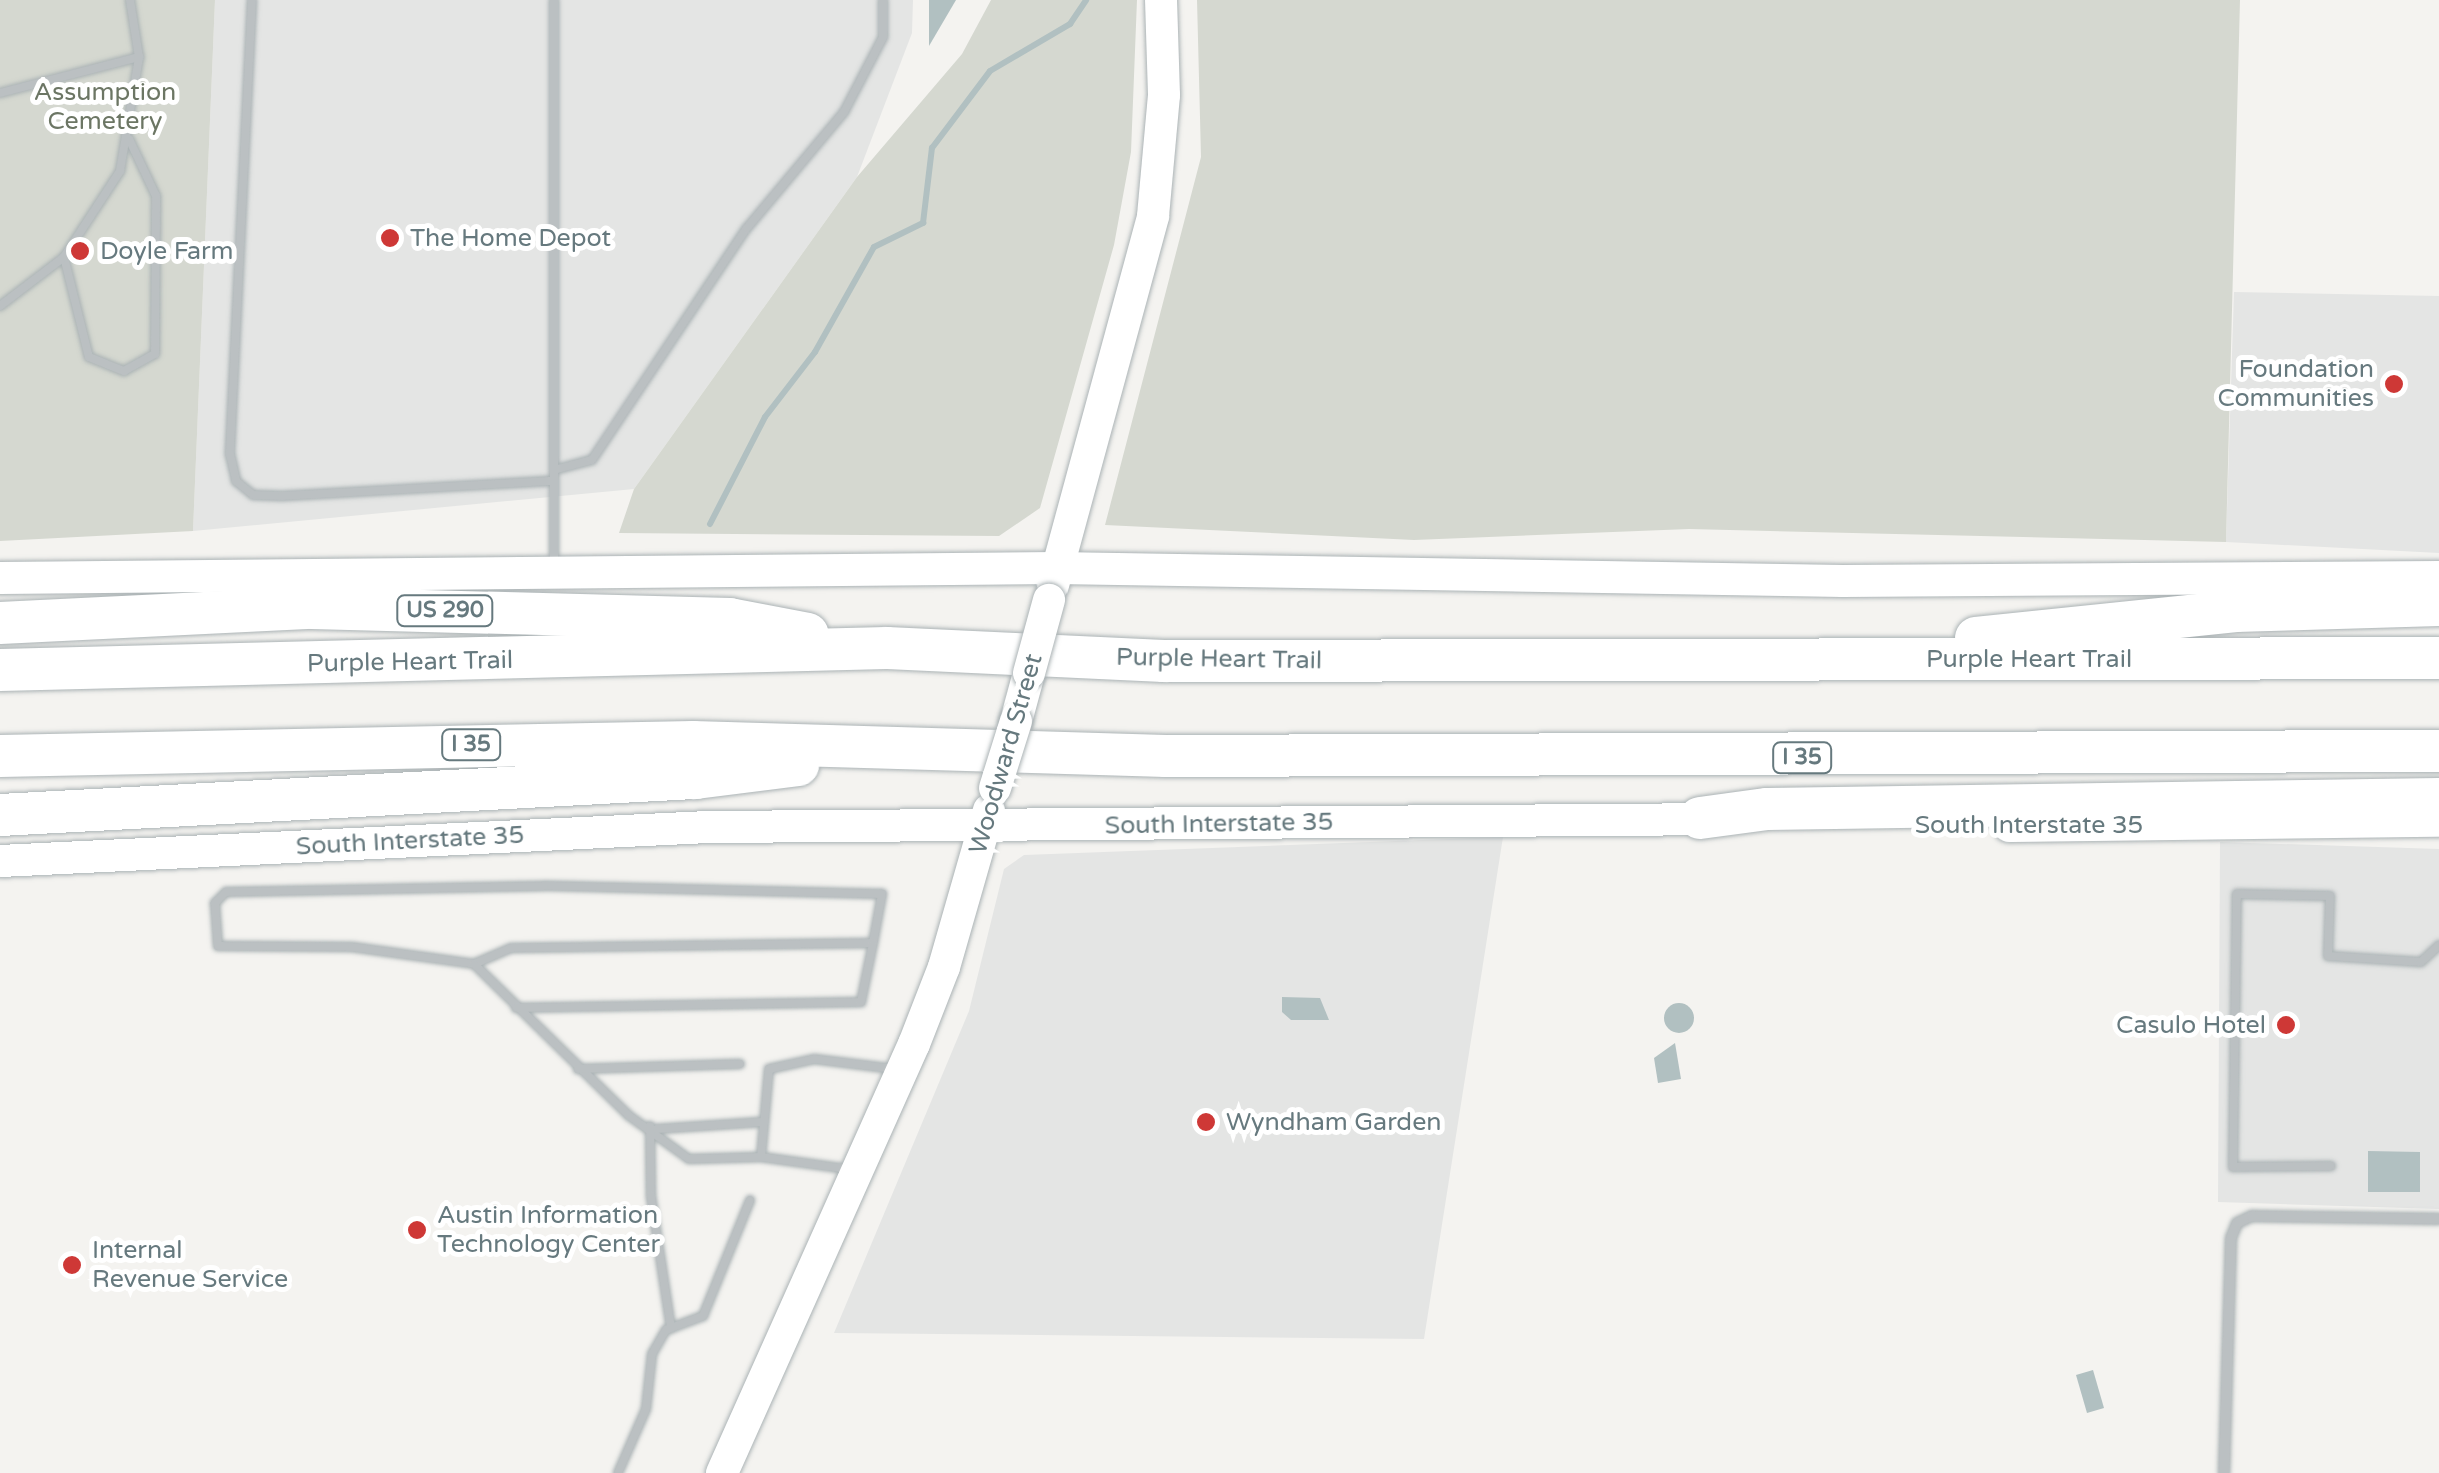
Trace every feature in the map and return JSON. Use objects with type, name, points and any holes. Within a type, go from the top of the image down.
[{"type":"highway","points":[[1861,659],[2038,628],[2236,611],[2439,605]]},
{"type":"highway","name":"US 290","points":[[0,623],[312,608],[730,619],[887,648]]},
{"type":"highway","name":"Purple Heart Trail","points":[[0,670],[887,648],[1164,660],[2439,658]]},
{"type":"highway","name":"I 35","points":[[0,756],[693,742],[942,746],[1166,756],[1757,758],[2439,751]]},
{"type":"highway","points":[[0,815],[695,778],[942,746]]},
{"type":"highway","points":[[1700,818],[1767,809],[2349,798],[2439,800]]},
{"type":"main road","name":"Woodward Street","points":[[722,1473],[903,1070],[944,967],[1154,216],[1164,95],[1161,0]]},
{"type":"main road","points":[[0,578],[554,571],[1053,584],[2439,577]]},
{"type":"main road","name":"South Interstate 35","points":[[0,860],[709,827],[984,828],[1700,818],[1952,826],[2439,821]]},
{"type":"street","points":[[2224,1473],[2231,1238],[2237,1222],[2252,1216],[2439,1219]]},
{"type":"lane","points":[[0,306],[64,257],[102,208],[129,139],[139,57],[130,0]]},
{"type":"lane","points":[[252,0],[230,454],[236,481],[253,495],[282,496],[554,481]]},
{"type":"lane","points":[[554,0],[554,571]]},
{"type":"lane","points":[[554,470],[592,460],[747,228],[844,112],[884,37],[883,0]]},
{"type":"lane","points":[[0,92],[139,57]]},
{"type":"lane","points":[[64,257],[90,357],[124,372],[155,354],[156,196],[129,139]]},
{"type":"lane","points":[[515,1008],[861,1002],[873,943],[882,894],[544,886],[226,892],[215,902],[218,946],[352,947],[474,964],[511,948],[873,943]]},
{"type":"lane","points":[[2330,1166],[2233,1167],[2236,894],[2330,896],[2328,956],[2420,962],[2439,945]]},
{"type":"lane","points":[[474,964],[628,1116],[653,1127],[689,1158],[761,1157],[857,1171]]},
{"type":"lane","points":[[761,1157],[769,1069],[814,1060],[903,1070]]},
{"type":"lane","points":[[578,1069],[740,1064]]},
{"type":"lane","points":[[653,1127],[762,1122]]},
{"type":"lane","points":[[653,1127],[651,1196],[672,1328]]},
{"type":"lane","points":[[618,1473],[646,1409],[652,1354],[672,1328],[703,1316],[750,1200]]},
{"type":"shaded area","points":[[215,0],[913,0],[912,33],[857,177],[634,489],[193,531]]},
{"type":"shaded area","points":[[929,0],[956,0],[929,46]]},
{"type":"shaded area","points":[[2234,292],[2439,296],[2439,553],[2226,542]]},
{"type":"shaded area","points":[[1503,837],[1424,1339],[834,1333],[969,1011],[1004,869],[1024,855]]},
{"type":"shaded area","points":[[2220,842],[2439,849],[2439,1209],[2218,1202]]},
{"type":"shaded area","points":[[1282,997],[1320,998],[1329,1020],[1291,1020],[1282,1012]]},
{"type":"shaded area","points":[[1679,1003],[1693,1012],[1694,1018],[1685,1032],[1679,1033],[1665,1024],[1664,1018],[1673,1004]]},
{"type":"shaded area","points":[[1675,1043],[1681,1079],[1658,1083],[1654,1058]]},
{"type":"shaded area","points":[[2368,1151],[2420,1152],[2420,1192],[2368,1192]]},
{"type":"shaded area","points":[[2093,1370],[2104,1408],[2087,1413],[2076,1375]]},
{"type":"green space","name":"Assumption Cemetery","points":[[0,0],[215,0],[193,531],[0,541]]},
{"type":"green space","points":[[991,0],[1137,0],[1131,152],[1114,245],[1040,508],[999,536],[619,533],[634,489],[857,177],[962,54]]},
{"type":"green space","points":[[1197,0],[2240,0],[2226,542],[1689,529],[1414,540],[1105,525],[1201,157]]},
{"type":"waterway","points":[[710,524],[765,417],[815,352],[874,247],[923,223],[932,148],[990,71],[1070,24],[1086,0]]},
{"type":"place","name":"The Home Depot","points":[[390,238]]},
{"type":"place","name":"Doyle Farm","points":[[80,251]]},
{"type":"place","name":"Foundation Communities","points":[[2394,384]]},
{"type":"place","name":"Casulo Hotel","points":[[2286,1025]]},
{"type":"place","name":"Wyndham Garden","points":[[1206,1122]]},
{"type":"place","name":"Austin Information Technology Center","points":[[417,1230]]},
{"type":"place","name":"Internal Revenue Service","points":[[72,1265]]}]
